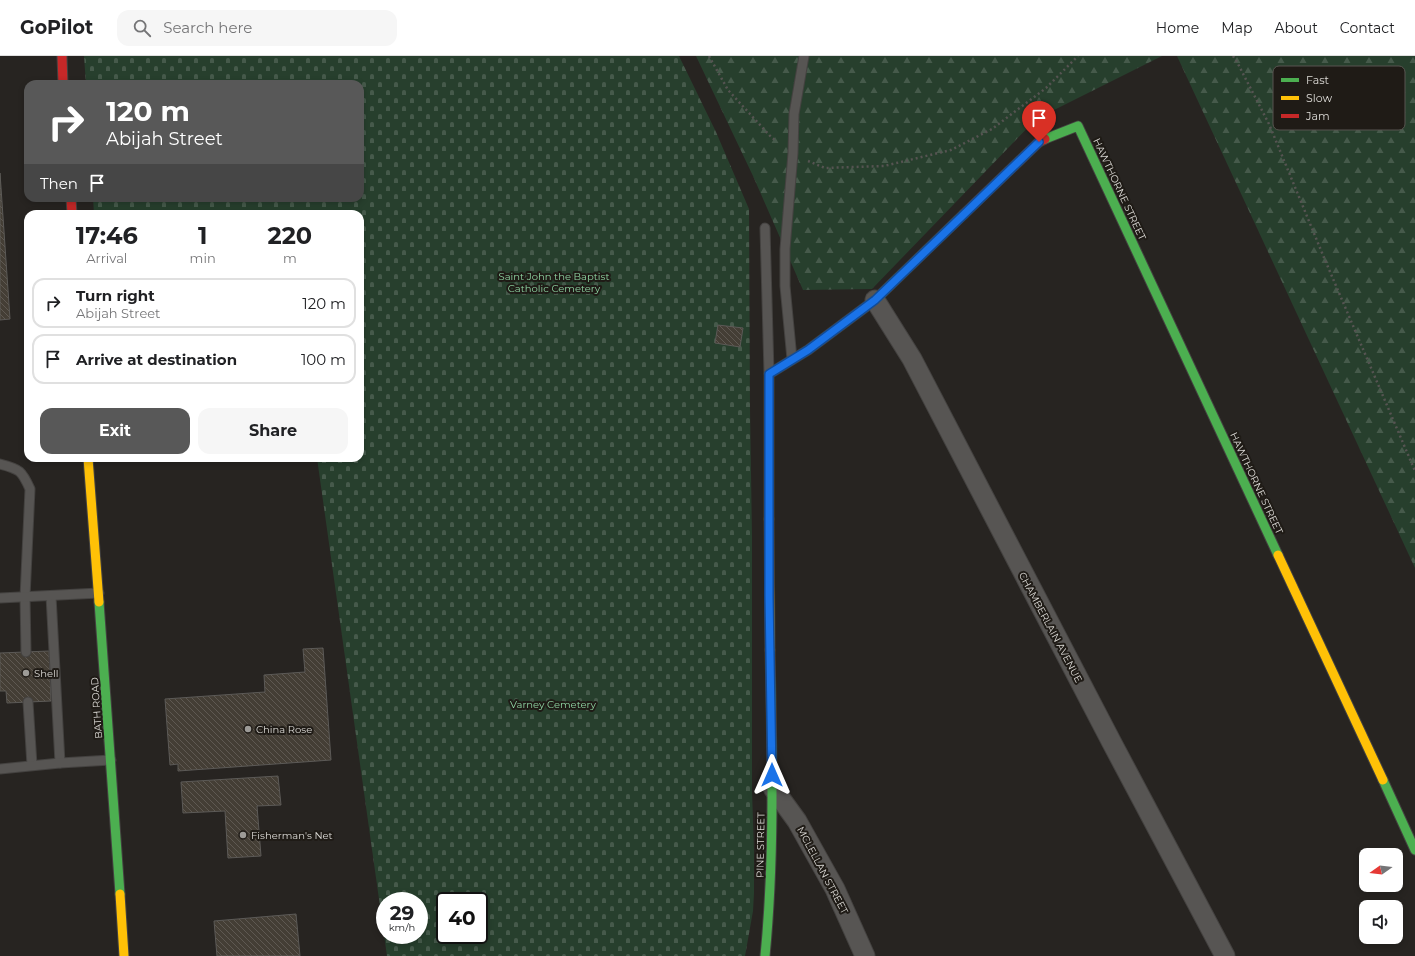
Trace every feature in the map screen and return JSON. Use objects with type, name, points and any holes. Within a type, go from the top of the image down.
[{"type":"street","points":[[62,56],[63,80]]},
{"type":"street","name":"HAWTHORNE STREET","points":[[875,300],[1039,142],[1078,126],[1415,850]]},
{"type":"street","points":[[769,374],[808,350],[875,300]]},
{"type":"street","name":"CHAMBERLAIN AVENUE","points":[[875,300],[912,359],[1225,956]]},
{"type":"street","name":"PINE STREET","points":[[765,956],[770,905],[773,788],[769,596],[769,374]]},
{"type":"street","name":"BATH ROAD","points":[[88,462],[99,593],[124,956]]},
{"type":"street","name":"MCLELLAN STREET","points":[[773,788],[797,821],[835,889],[865,956]]},
{"type":"lane","points":[[792,360],[785,286],[785,249],[793,153],[794,114],[804,56]]},
{"type":"lane","points":[[765,228],[769,374]]},
{"type":"lane","points":[[0,464],[12,467],[24,475],[30,489],[25,597],[26,652]]},
{"type":"lane","points":[[0,598],[99,593]]},
{"type":"lane","points":[[51,596],[60,763]]},
{"type":"lane","points":[[28,702],[32,765]]},
{"type":"lane","points":[[0,769],[32,765],[111,760]]},
{"type":"path","points":[[709,56],[728,90],[772,138],[793,153],[825,168],[884,166],[951,150],[992,129],[1046,88],[1078,56]]},
{"type":"path","points":[[1233,56],[1269,124],[1415,471]]},
{"type":"green space","points":[[84,56],[679,56],[716,132],[749,209],[752,537],[752,791],[754,893],[753,911],[745,956],[387,956],[385,944],[428,944],[428,892],[378,892],[318,462],[364,462],[364,210],[94,210],[93,202],[364,202],[364,80],[86,80]]},
{"type":"green space","points":[[696,56],[1162,56],[1036,119],[872,289],[803,290],[753,176]]},
{"type":"green space","points":[[1177,56],[1415,56],[1415,568]]},
{"type":"building","points":[[0,173],[10,319],[0,320]]},
{"type":"building","points":[[718,325],[743,328],[740,347],[715,343]]},
{"type":"building","name":"China Rose","points":[[323,648],[331,760],[178,771],[178,764],[170,765],[165,699],[265,692],[264,675],[305,672],[303,649]]},
{"type":"building","points":[[49,651],[51,701],[7,703],[6,691],[0,691],[0,653]]},
{"type":"building","name":"Fisherman's Net","points":[[278,776],[281,805],[257,806],[261,856],[228,858],[225,811],[183,813],[181,782]]},
{"type":"building","points":[[296,914],[300,956],[217,956],[214,921]]},
{"type":"traffic: fast","points":[[1045,139],[1078,126],[1278,555]]},
{"type":"traffic: fast","points":[[769,519],[769,374],[808,350],[875,300],[964,214]]},
{"type":"traffic: fast","points":[[99,602],[120,894]]},
{"type":"traffic: fast","points":[[765,956],[772,841],[770,650]]},
{"type":"traffic: fast","points":[[1383,780],[1415,850]]},
{"type":"traffic: slow","points":[[88,462],[99,602]]},
{"type":"traffic: slow","points":[[769,519],[770,650]]},
{"type":"traffic: slow","points":[[1278,555],[1383,780]]},
{"type":"traffic: slow","points":[[120,894],[124,956]]},
{"type":"traffic: jam","points":[[62,56],[63,80]]},
{"type":"traffic: jam","points":[[964,214],[1039,142],[1045,139]]},
{"type":"traffic: jam","points":[[71,202],[72,210]]},
{"type":"place","name":"Shell","points":[[26,673]]},
{"type":"place","name":"China Rose","points":[[248,729]]},
{"type":"place","name":"Fisherman's Net","points":[[243,835]]},
{"type":"route","points":[[772,775],[769,596],[769,374],[808,350],[875,300],[1039,142]]},
{"type":"park label","name":"Saint John the Baptist Catholic Cemetery","points":[[554,282]]},
{"type":"park label","name":"Varney Cemetery","points":[[553,704]]}]
